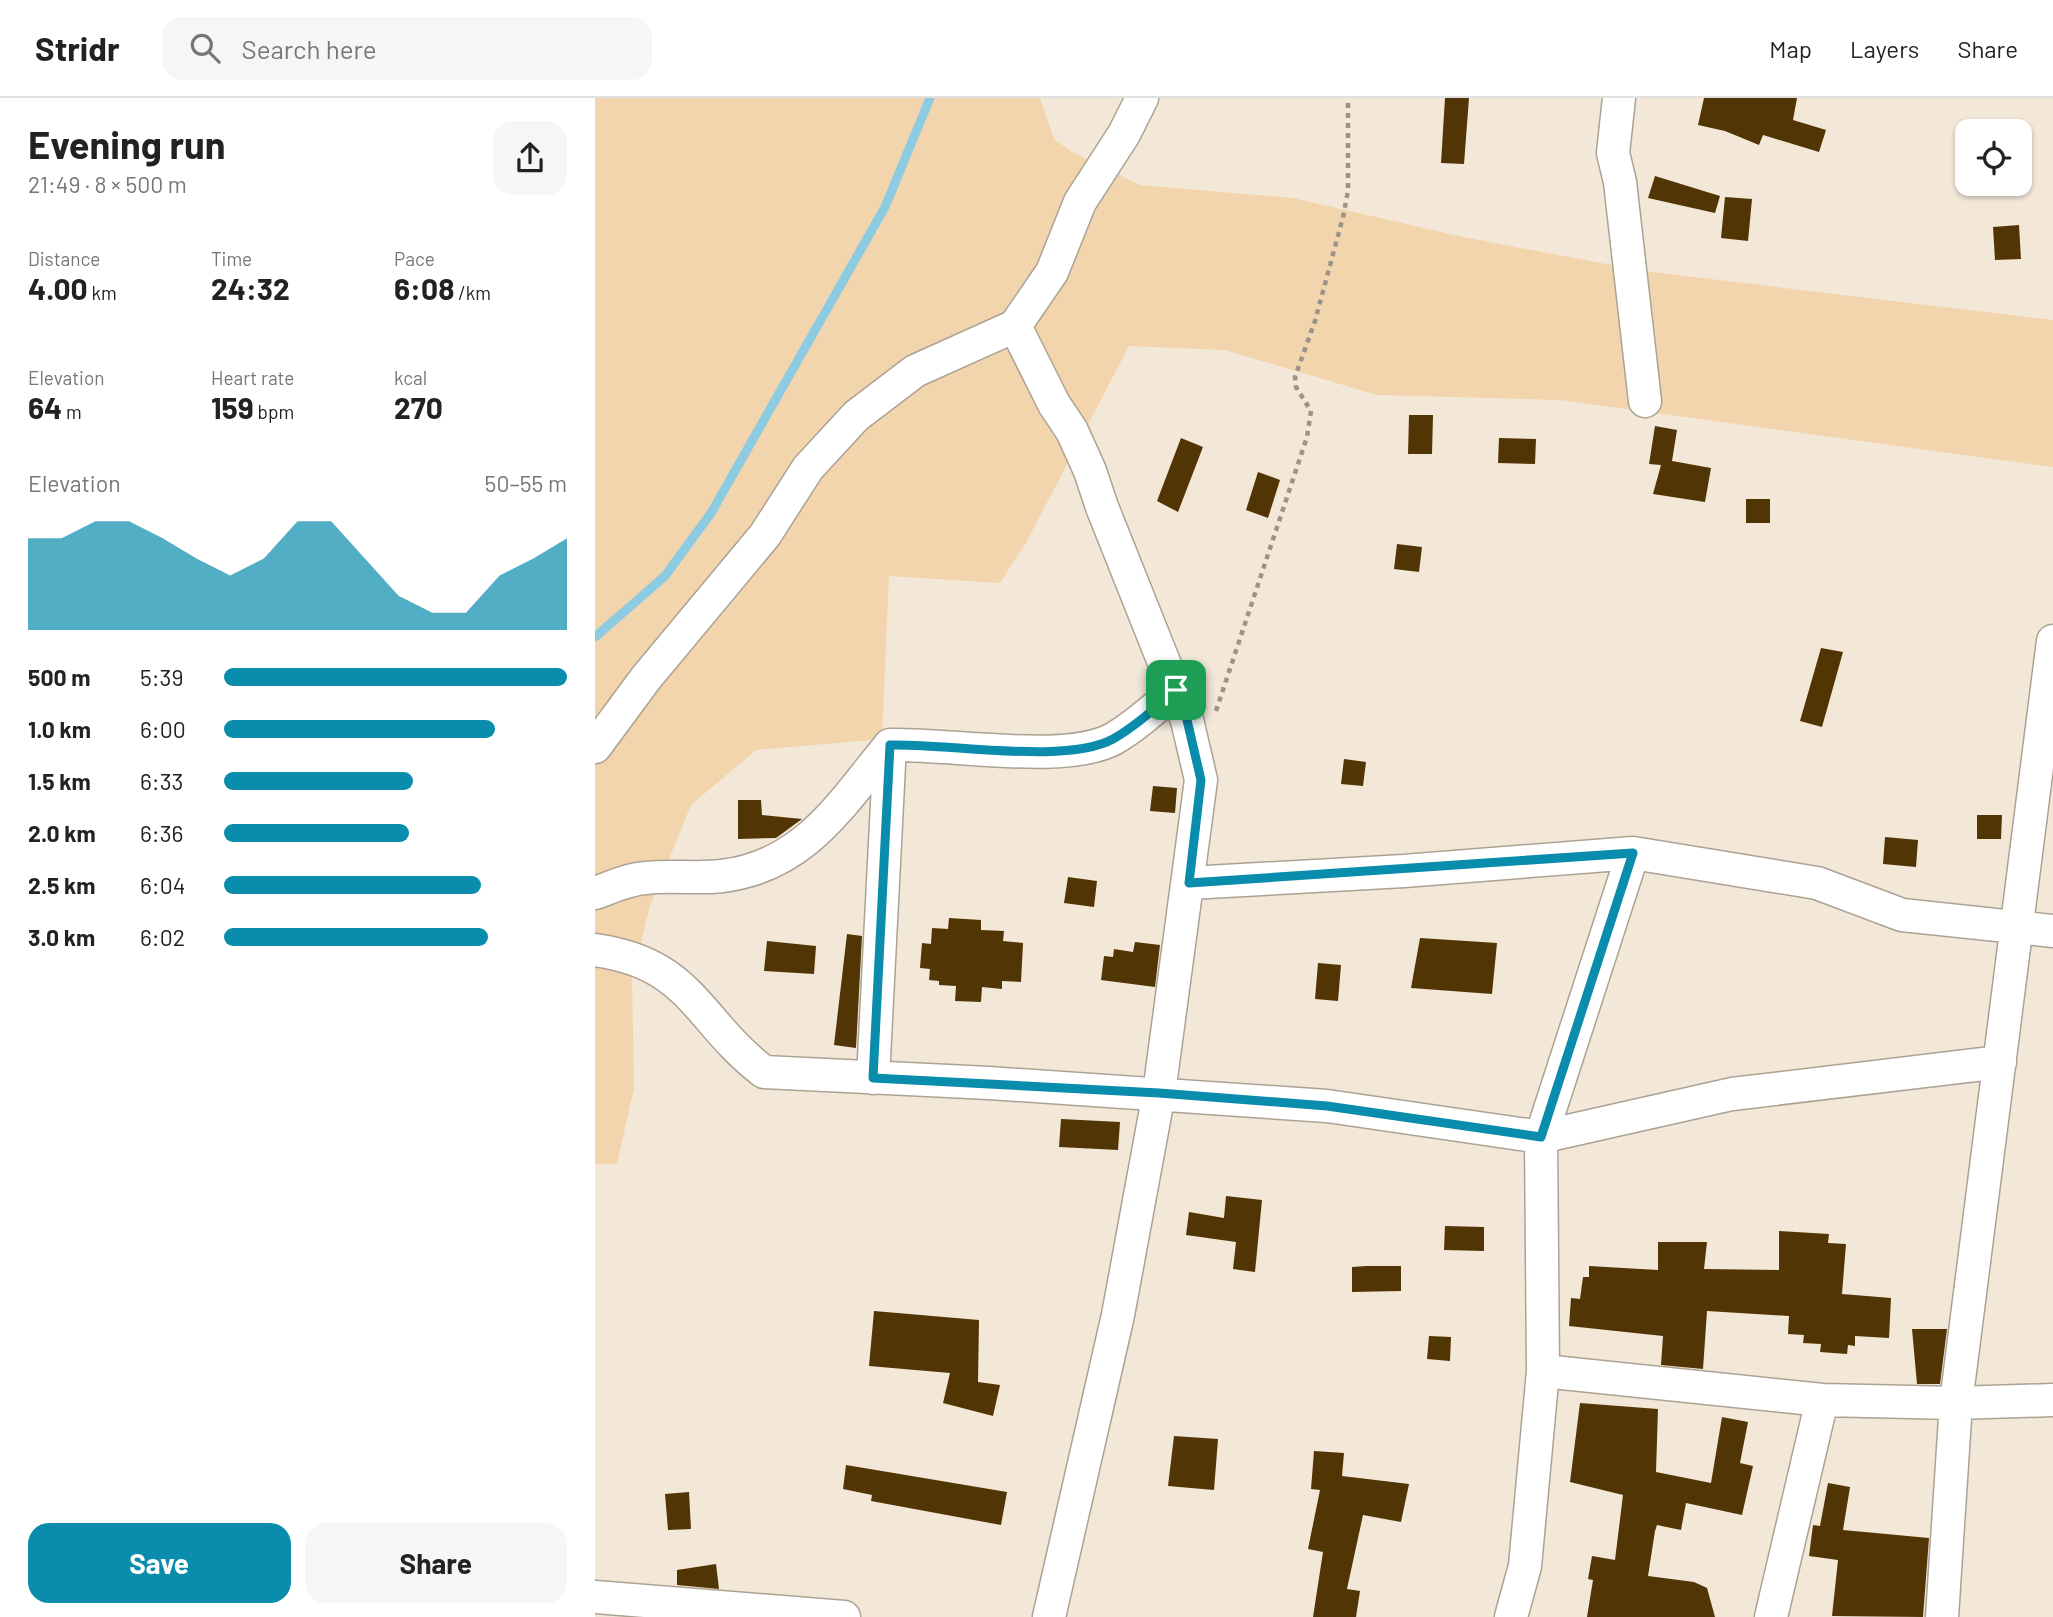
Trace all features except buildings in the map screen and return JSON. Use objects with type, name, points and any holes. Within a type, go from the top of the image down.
[{"type":"street","points":[[595,747],[646,678],[765,536],[808,468],[856,416],[915,371],[1015,326],[1052,272],[1080,202],[1124,134],[1142,98]]},
{"type":"street","points":[[1619,98],[1613,153],[1619,182],[1645,401]]},
{"type":"street","points":[[1015,326],[1090,471],[1101,507],[1187,720],[1201,780],[1159,1093],[1118,1315],[1049,1617]]},
{"type":"street","points":[[1942,1617],[1956,1403],[2053,641]]},
{"type":"street","points":[[595,893],[626,881],[648,877],[725,875],[789,855],[816,835],[890,745],[927,744],[1075,751],[1111,740],[1176,690]]},
{"type":"street","points":[[873,1078],[890,745]]},
{"type":"street","points":[[1189,883],[1633,853],[1817,883],[1902,915],[2053,931]]},
{"type":"street","points":[[1511,1617],[1525,1566],[1543,1371],[1541,1137],[1633,853]]},
{"type":"street","points":[[595,950],[638,958],[668,975],[709,1014],[738,1052],[764,1072],[1159,1093],[1327,1106],[1541,1137],[1732,1094],[2000,1062]]},
{"type":"street","points":[[1543,1371],[1822,1400],[1956,1403],[2053,1400]]},
{"type":"street","points":[[1771,1617],[1822,1400]]},
{"type":"street","points":[[595,1597],[642,1608],[844,1617]]},
{"type":"path","points":[[1212,723],[1307,437],[1311,411],[1296,387],[1295,377],[1315,321],[1343,217],[1347,191],[1348,98]]},
{"type":"shaded area","points":[[595,98],[1040,98],[1054,139],[1072,152],[1140,185],[1293,198],[1463,237],[1643,271],[2053,320],[2053,467],[1560,400],[1377,395],[1225,350],[1129,346],[1027,541],[1000,583],[889,576],[882,739],[756,750],[691,805],[650,906],[632,978],[634,1088],[617,1164],[595,1164]]},
{"type":"waterway","points":[[595,637],[665,576],[711,513],[885,207],[930,98]]},
{"type":"route","points":[[1176,690],[1187,720],[1201,780],[1189,883],[1404,871],[1633,853],[1541,1137],[1327,1106],[1159,1093],[873,1078],[890,745],[927,744],[1075,751],[1111,740],[1141,720],[1176,690]]}]
